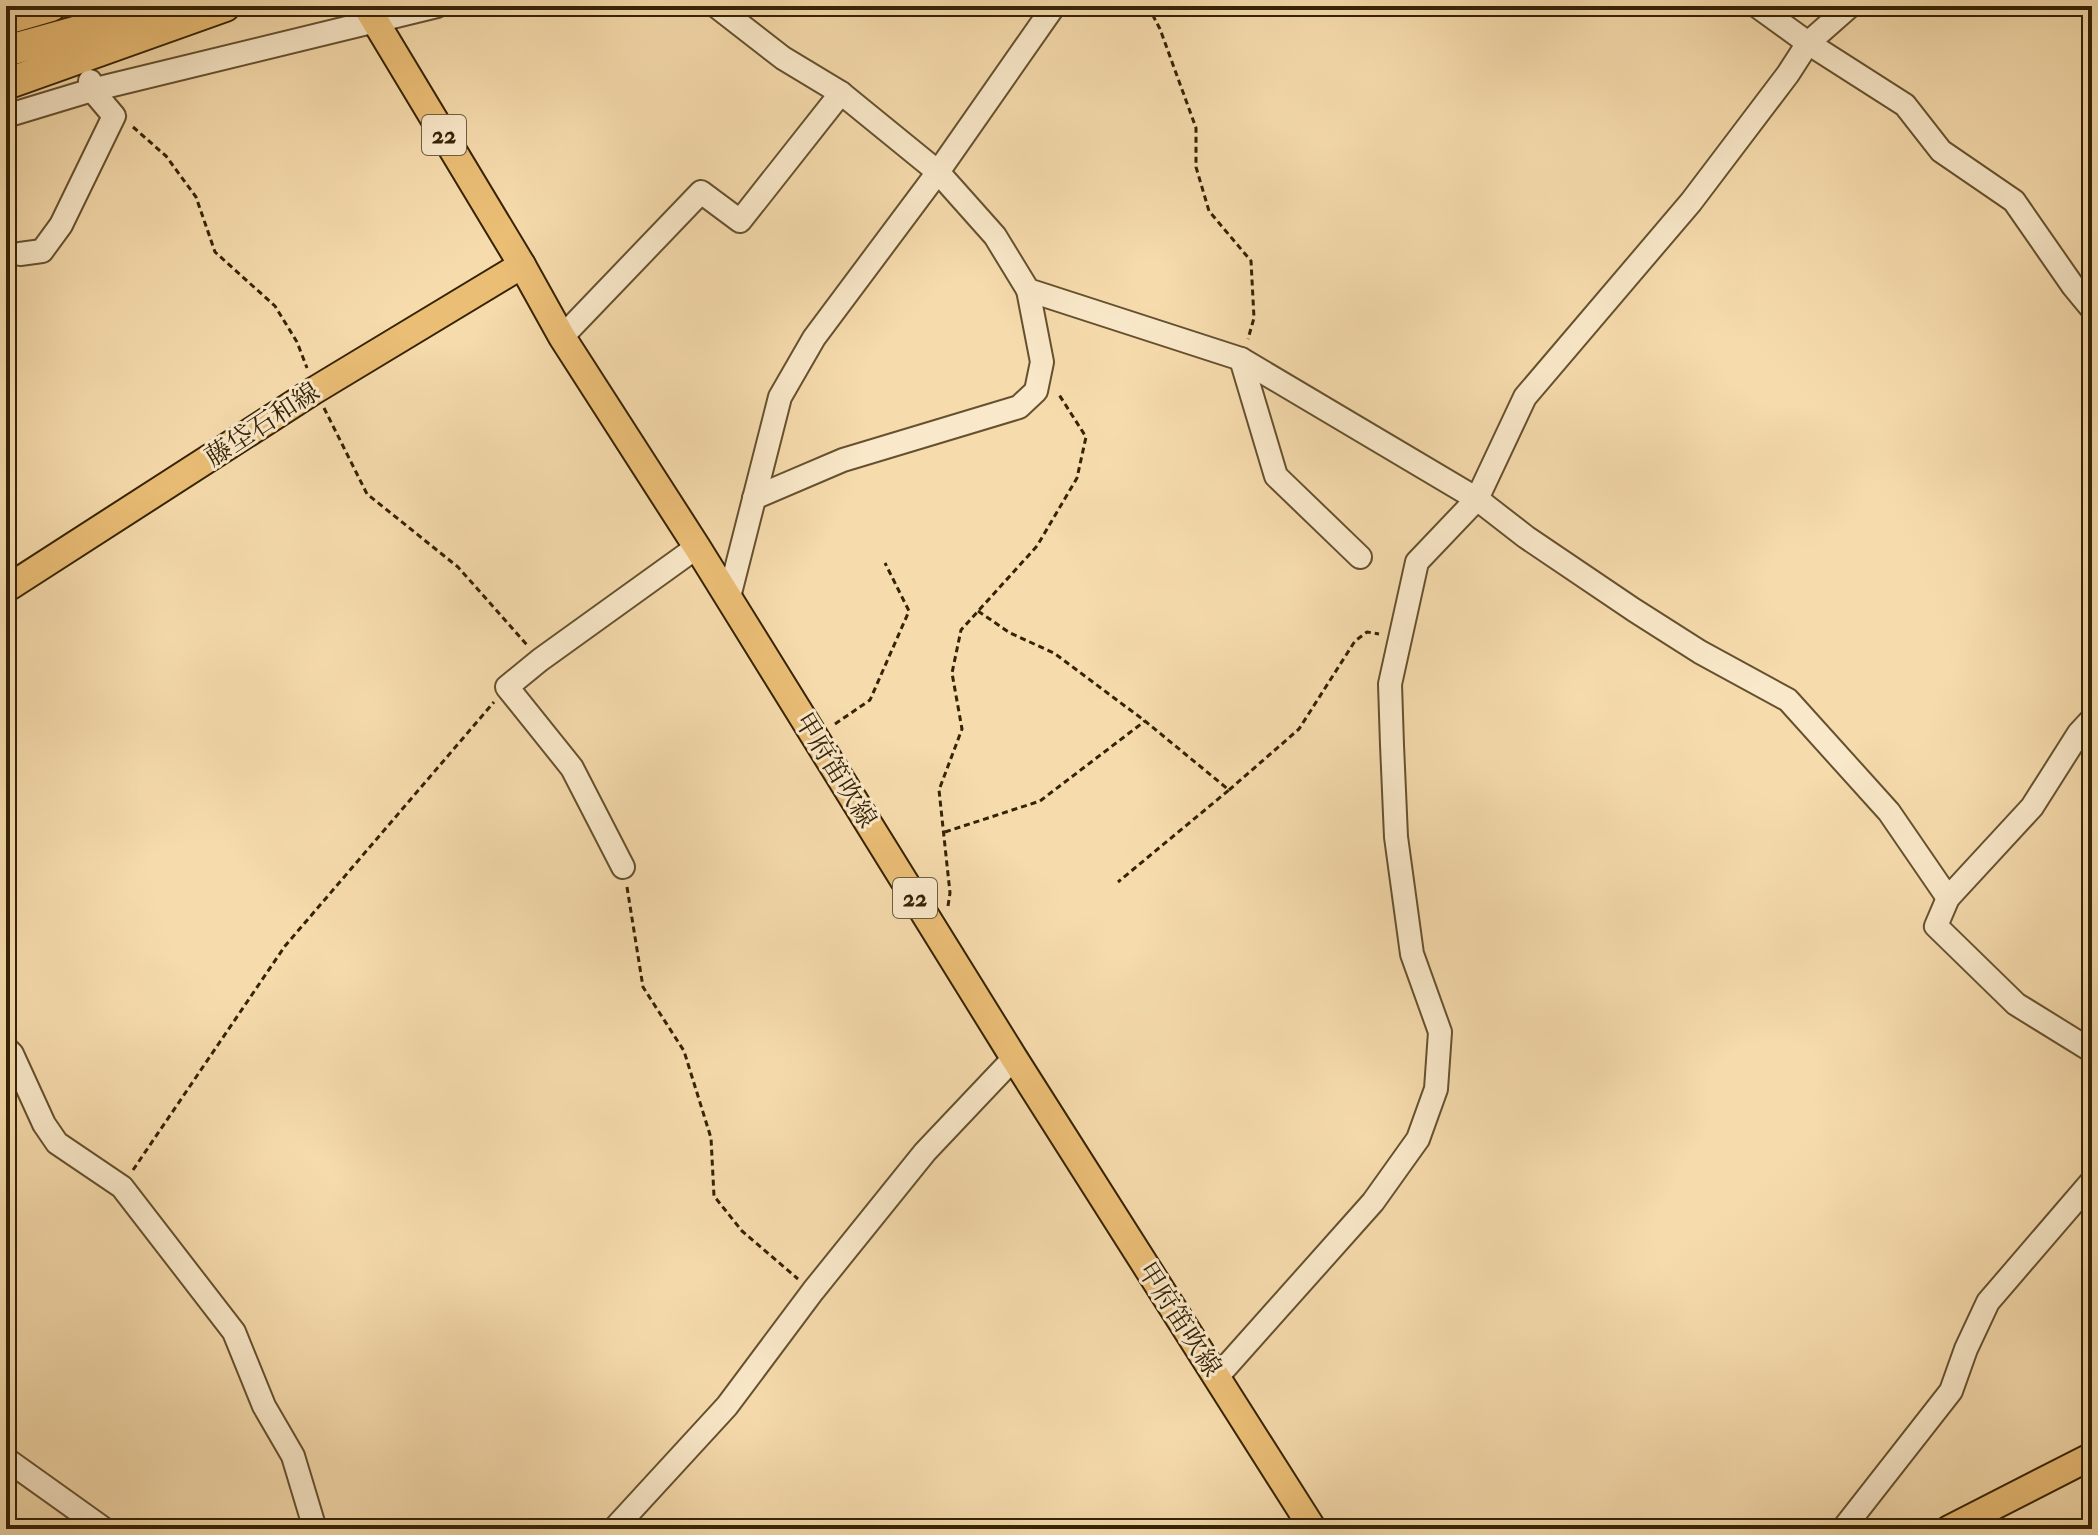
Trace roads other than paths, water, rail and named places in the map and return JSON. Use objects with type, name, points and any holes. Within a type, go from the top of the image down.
[{"type":"highway","points":[[6,17],[45,6]]},
{"type":"highway","points":[[6,17],[51,6]]},
{"type":"highway","points":[[6,51],[169,6]]},
{"type":"highway","points":[[6,84],[225,6]]},
{"type":"main road","name":"甲府笛吹線","points":[[371,13],[562,337],[729,597],[1014,1058],[1313,1529]]},
{"type":"main road","name":"藤垈石和線","points":[[6,589],[315,390],[522,265]]},
{"type":"main road","points":[[1949,1529],[2092,1456]]},
{"type":"street","points":[[6,116],[91,85],[371,13],[437,6]]},
{"type":"street","points":[[716,6],[783,58],[841,93],[938,172],[995,236],[1028,290],[1042,362],[1036,391],[1019,407],[843,460],[754,498]]},
{"type":"street","points":[[729,597],[780,397],[807,350],[938,172],[1054,6]]},
{"type":"street","points":[[1757,6],[1905,105],[1941,151],[2014,201],[2092,309]]},
{"type":"street","points":[[1217,1377],[1373,1202],[1418,1139],[1436,1089],[1440,1032],[1412,954],[1396,837],[1390,684],[1417,562],[1477,499],[1525,397],[1691,202],[1808,43],[1850,6]]},
{"type":"street","points":[[20,254],[42,251],[61,225],[114,116],[91,85]]},
{"type":"street","points":[[562,337],[701,192],[740,221],[841,93]]},
{"type":"street","points":[[1028,290],[1241,359],[1477,499],[1526,537],[1634,610],[1700,652],[1788,700],[1889,812],[1948,898]]},
{"type":"street","points":[[1241,359],[1276,476],[1360,557]]},
{"type":"street","points":[[623,867],[572,768],[507,687],[697,547]]},
{"type":"street","points":[[2092,719],[2079,733],[2032,807],[1948,898],[1936,926],[2016,1004],[2092,1051]]},
{"type":"street","points":[[6,1048],[12,1054],[44,1124],[57,1143],[122,1187],[234,1332],[264,1406],[293,1456],[315,1529]]},
{"type":"street","points":[[614,1529],[727,1406],[813,1291],[925,1152],[1014,1058]]},
{"type":"street","points":[[1843,1529],[1951,1391],[1988,1302],[2092,1181]]},
{"type":"street","points":[[6,1459],[104,1529]]},
{"type":"tunnel","points":[[80,6],[85,44]]}]
